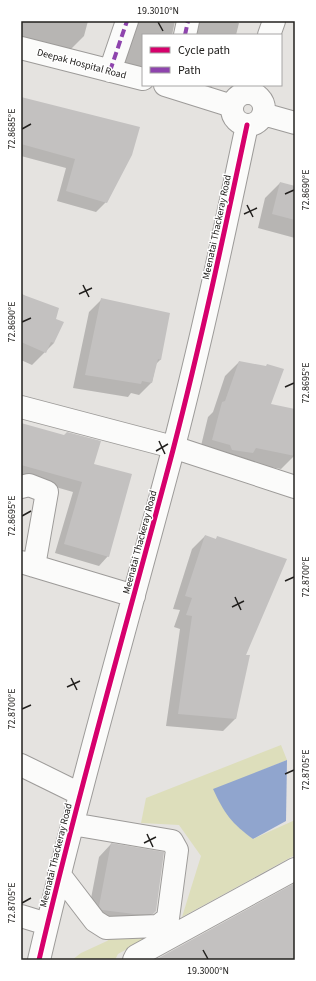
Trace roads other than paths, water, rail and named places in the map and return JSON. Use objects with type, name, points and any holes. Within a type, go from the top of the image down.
[{"type":"street","points":[[110,71],[127,21]]},
{"type":"street","points":[[185,34],[188,21]]},
{"type":"street","points":[[270,34],[274,21]]},
{"type":"street","name":"Deepak Hospital Road","points":[[21,48],[142,79]]},
{"type":"street","points":[[172,86],[232,106]]},
{"type":"street","points":[[255,120],[263,103],[253,89],[241,94],[233,101],[232,106],[234,117],[237,121],[255,120],[295,123]]},
{"type":"street","name":"Meenatai Thackeray Road","points":[[39,960],[59,874],[173,447],[255,120]]},
{"type":"street","points":[[21,407],[173,447],[295,487]]},
{"type":"street","points":[[21,487],[28,486],[47,492],[27,564],[134,596]]},
{"type":"street","points":[[23,766],[80,794]]},
{"type":"street","points":[[59,874],[95,921],[106,928],[158,926],[168,918],[177,850],[172,841],[72,824]]},
{"type":"street","points":[[134,960],[136,956],[295,869]]},
{"type":"street","points":[[21,916],[47,924]]},
{"type":"water","points":[[287,760],[286,821],[253,839],[239,828],[229,817],[213,789]]}]
